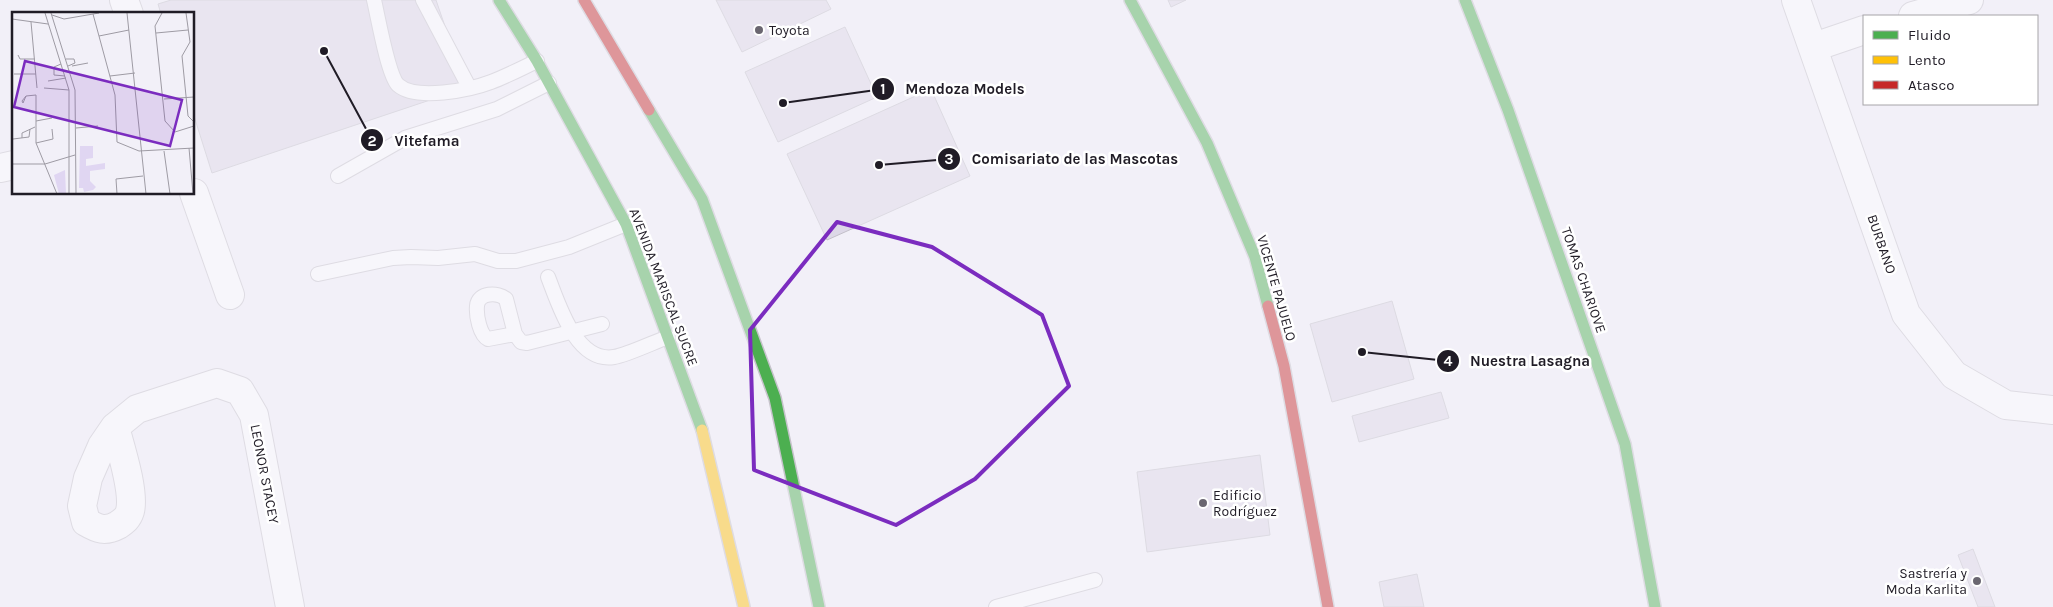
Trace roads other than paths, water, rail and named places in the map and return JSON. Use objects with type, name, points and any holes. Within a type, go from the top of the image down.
[{"type":"main road","name":"AVENIDA MARISCAL SUCRE","points":[[500,0],[549,83],[626,224],[701,425],[744,607]]},
{"type":"main road","points":[[584,0],[702,199],[775,398],[819,607]]},
{"type":"main road","name":"VICENTE PAJUELO","points":[[1130,0],[1208,143],[1256,257],[1284,366],[1328,607]]},
{"type":"main road","name":"TOMAS CHARIOVE","points":[[1465,0],[1508,110],[1625,444],[1655,607]]},
{"type":"street","points":[[124,0],[128,12]]},
{"type":"street","name":"BURBANO","points":[[1796,0],[1906,314],[1954,375],[2006,405],[2053,410]]},
{"type":"street","points":[[1916,15],[1969,0]]},
{"type":"street","points":[[1814,47],[1863,30]]},
{"type":"street","points":[[195,195],[230,295]]},
{"type":"street","name":"LEONOR STACEY","points":[[115,427],[138,409],[217,383],[240,391],[254,415],[290,607]]},
{"type":"lane","points":[[374,0],[391,72],[398,84],[410,92],[444,93],[489,82],[537,62]]},
{"type":"lane","points":[[423,0],[469,87]]},
{"type":"lane","points":[[338,176],[405,138],[497,109],[549,83]]},
{"type":"lane","points":[[318,274],[411,256],[438,258],[475,254],[498,261],[516,261],[569,247],[626,224]]},
{"type":"lane","points":[[548,277],[572,331],[585,348],[600,358],[615,357],[668,337]]},
{"type":"lane","points":[[515,334],[520,342],[527,343],[602,324]]},
{"type":"lane","points":[[996,607],[1095,580]]},
{"type":"place","name":"Toyota","points":[[759,30]]},
{"type":"place","name":"Vitefama","points":[[324,51]]},
{"type":"place","name":"Mendoza Models","points":[[783,103]]},
{"type":"place","name":"Comisariato de las Mascotas","points":[[879,165]]},
{"type":"place","name":"Nuestra Lasagna","points":[[1362,352]]},
{"type":"place","name":"Edificio Rodríguez","points":[[1203,503]]},
{"type":"place","name":"Sastrería y Moda Karlita","points":[[1977,581]]}]
